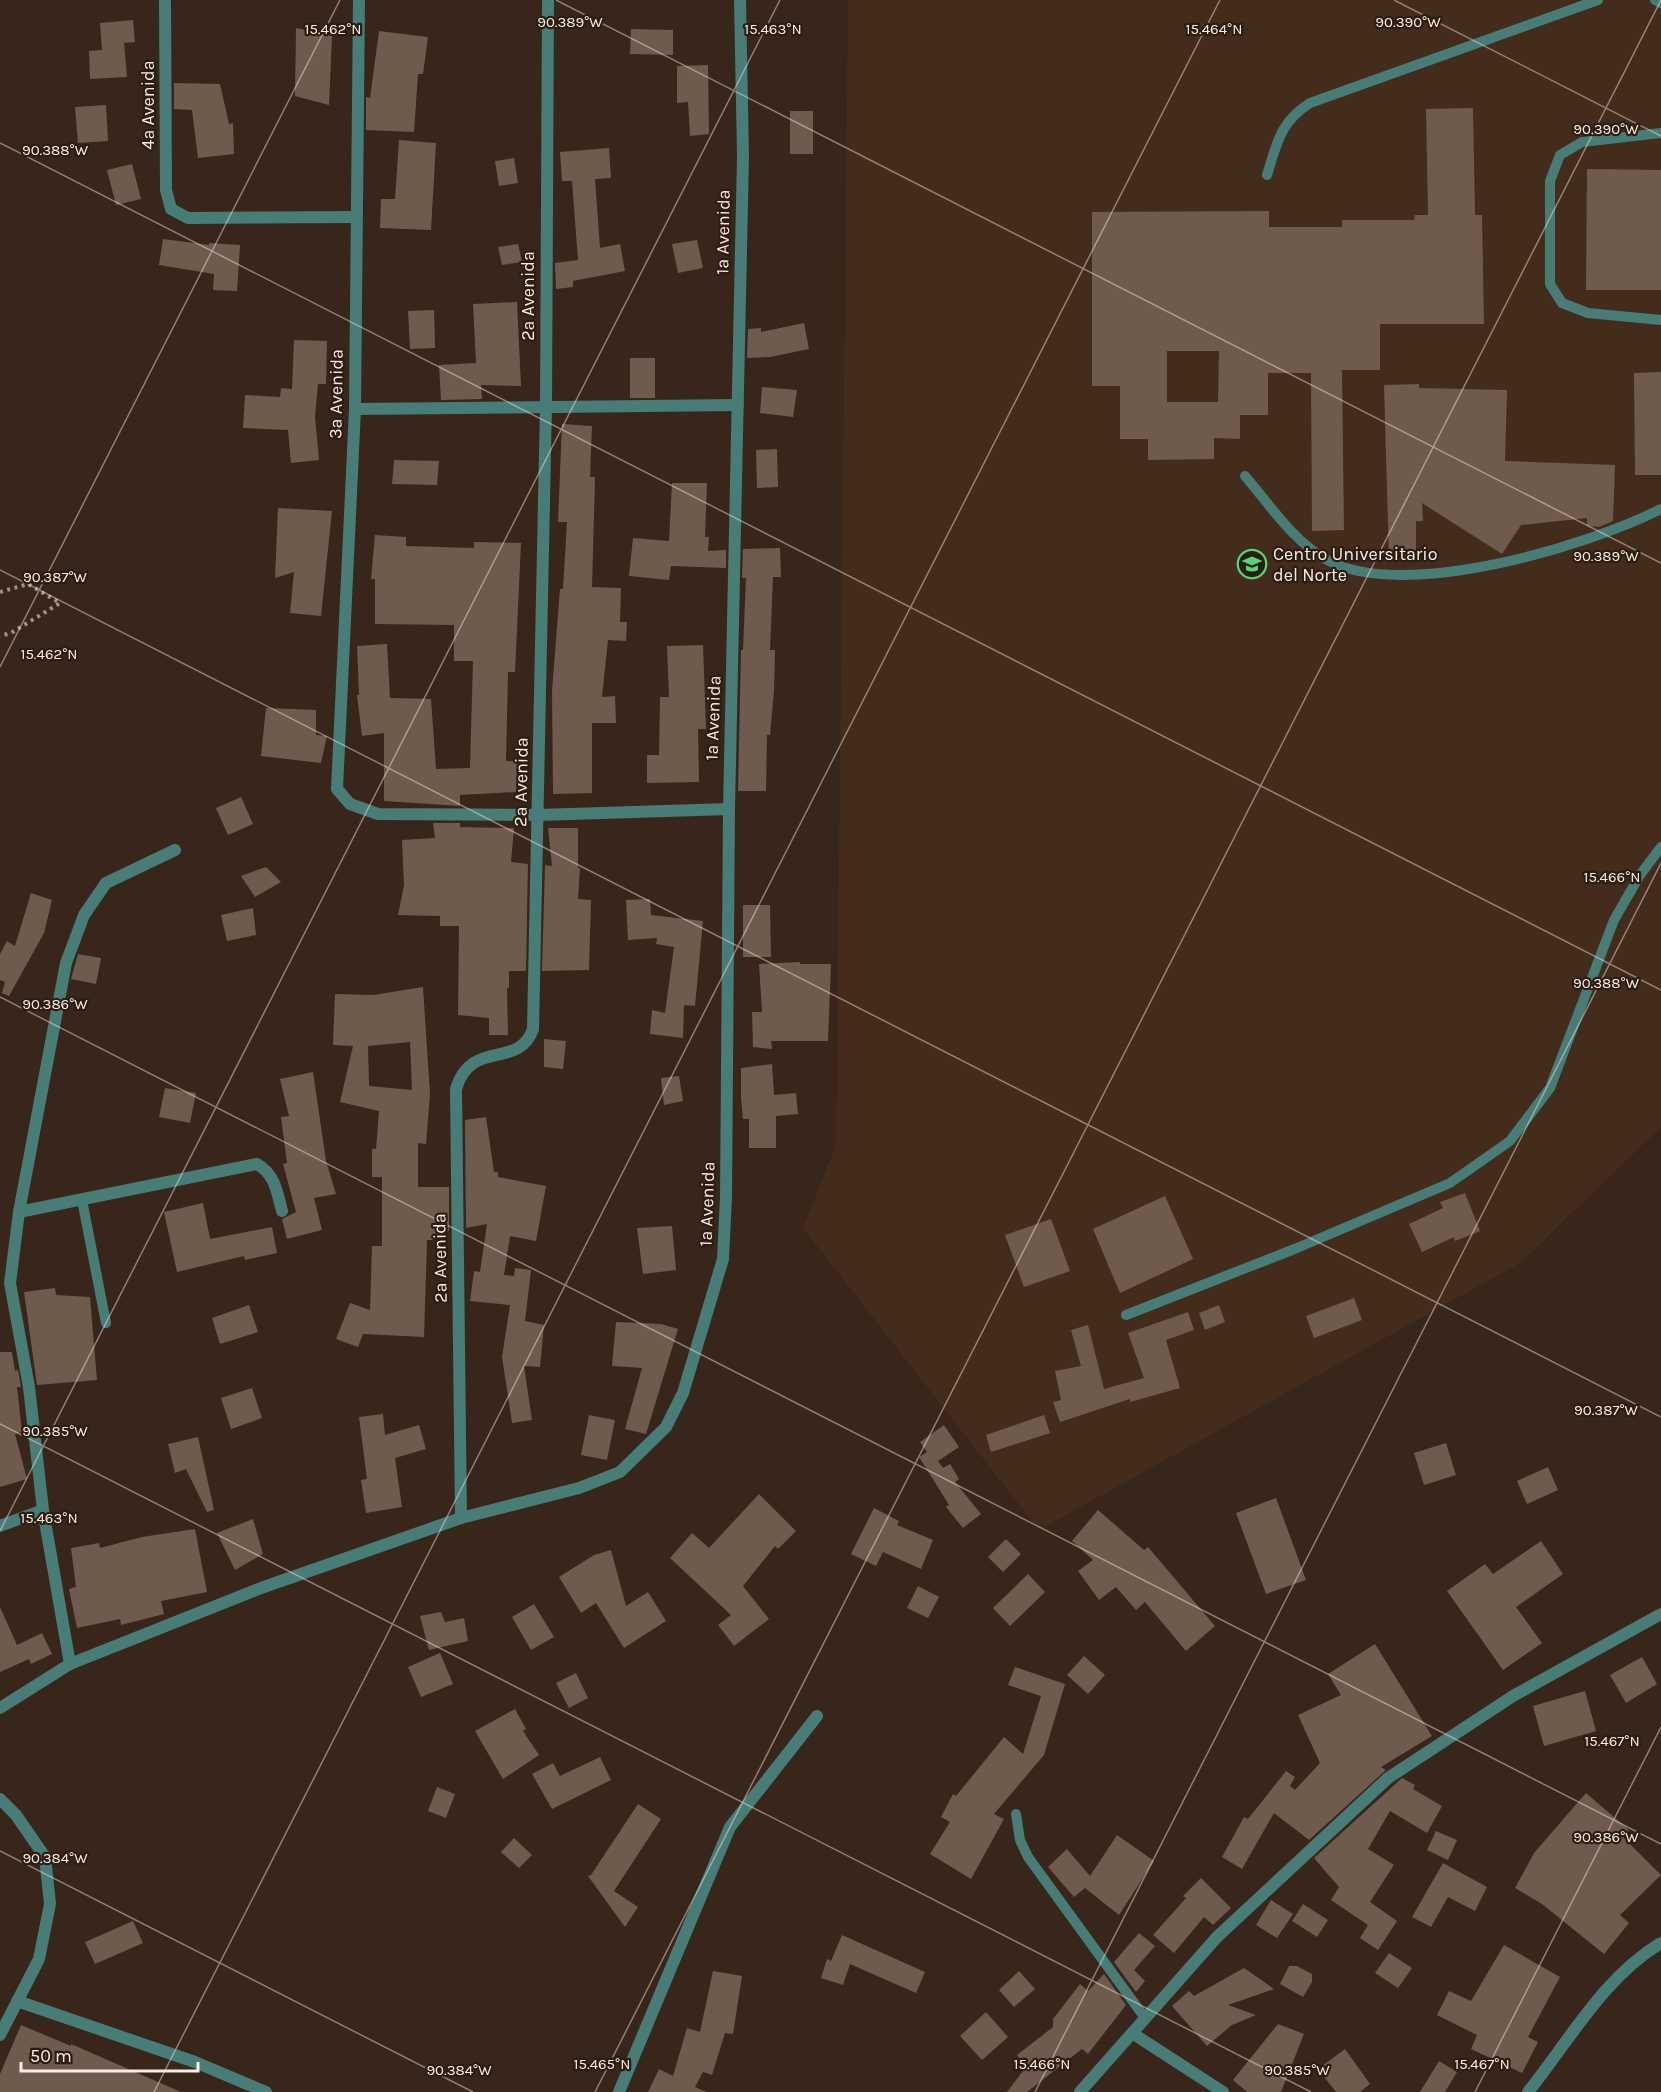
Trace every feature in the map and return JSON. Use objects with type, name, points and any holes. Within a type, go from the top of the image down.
[{"type":"street","name":"4a Avenida","points":[[165,0],[166,190],[171,209],[188,218],[357,218]]},
{"type":"street","name":"3a Avenida","points":[[359,0],[355,409],[337,789],[350,804],[378,814],[538,815]]},
{"type":"street","name":"2a Avenida","points":[[461,1518],[456,1089],[461,1073],[472,1062],[518,1049],[529,1041],[533,1029],[546,405],[548,0]]},
{"type":"street","name":"1a Avenida","points":[[0,1708],[70,1664],[261,1588],[461,1518],[579,1488],[620,1472],[666,1427],[683,1393],[723,1259],[726,1197],[729,809],[743,156],[740,0]]},
{"type":"street","points":[[355,409],[546,405],[738,405]]},
{"type":"street","points":[[538,815],[729,809]]},
{"type":"street","points":[[70,1664],[43,1510],[29,1387],[5,1283],[66,963],[84,915],[106,883],[175,850]]},
{"type":"street","points":[[19,1212],[257,1164],[266,1169],[273,1178],[282,1211]]},
{"type":"street","points":[[0,1526],[43,1510]]},
{"type":"street","points":[[1080,2092],[1217,1937],[1388,1778],[1513,1696],[1661,1614]]},
{"type":"street","points":[[619,2092],[730,1827],[817,1716]]},
{"type":"street","points":[[0,1799],[16,1815],[45,1857],[50,1904],[39,1959],[0,2035]]},
{"type":"street","points":[[1528,2092],[1588,2012],[1636,1958],[1661,1943]]},
{"type":"street","points":[[17,2001],[195,2062],[266,2092]]},
{"type":"street","points":[[1132,2033],[1223,2092]]},
{"type":"lane","points":[[1267,175],[1286,125],[1292,115],[1310,103],[1598,0]]},
{"type":"lane","points":[[1655,0],[1661,3]]},
{"type":"lane","points":[[1661,133],[1582,142],[1560,155],[1550,181],[1550,284],[1562,303],[1588,313],[1661,320]]},
{"type":"lane","points":[[1245,476],[1303,544],[1329,561],[1360,571],[1404,577],[1443,573],[1580,544],[1661,509]]},
{"type":"lane","points":[[1126,1315],[1298,1248],[1450,1183],[1510,1141],[1550,1088],[1614,920],[1640,875],[1661,847]]},
{"type":"lane","points":[[82,1200],[106,1323]]},
{"type":"lane","points":[[1016,1814],[1020,1840],[1028,1857],[1145,2018]]},
{"type":"path","points":[[0,592],[28,584],[60,603],[11,633],[0,636]]},
{"type":"shaded area","name":"Centro Universitario del Norte","points":[[848,0],[1661,0],[1661,1127],[1520,1263],[1039,1530],[803,1228],[836,1145]]},
{"type":"building","points":[[133,20],[135,42],[124,43],[127,77],[90,79],[89,51],[102,50],[100,23]]},
{"type":"building","points":[[296,28],[332,36],[329,105],[295,96]]},
{"type":"building","points":[[631,29],[673,30],[673,55],[630,54]]},
{"type":"building","points":[[379,31],[428,37],[423,74],[418,74],[414,132],[366,130],[366,97],[370,98]]},
{"type":"building","points":[[708,65],[709,134],[690,136],[688,102],[677,103],[677,66]]},
{"type":"building","points":[[174,83],[220,84],[229,124],[233,123],[234,154],[198,158],[192,110],[174,109]]},
{"type":"building","points":[[106,105],[108,141],[78,143],[75,107]]},
{"type":"building","points":[[1473,108],[1475,215],[1482,215],[1484,324],[1380,324],[1380,370],[1342,370],[1344,530],[1312,531],[1311,373],[1268,373],[1268,415],[1240,415],[1240,439],[1214,438],[1214,459],[1148,460],[1148,439],[1120,439],[1120,386],[1092,386],[1092,212],[1269,211],[1269,227],[1342,227],[1342,220],[1414,220],[1415,215],[1428,215],[1426,109]],"holes":[[[1167,351],[1219,351],[1218,402],[1167,402]]]},
{"type":"building","points":[[790,111],[813,111],[813,154],[790,154]]},
{"type":"building","points":[[399,140],[436,143],[431,230],[380,228],[381,199],[395,199]]},
{"type":"building","points":[[609,148],[611,178],[595,179],[600,248],[620,244],[625,271],[573,281],[573,287],[556,289],[555,263],[578,260],[572,181],[562,181],[560,152]]},
{"type":"building","points":[[514,158],[518,183],[499,186],[495,161]]},
{"type":"building","points":[[132,164],[141,199],[116,205],[107,170]]},
{"type":"building","points":[[1587,169],[1661,170],[1661,290],[1586,290]]},
{"type":"building","points":[[163,239],[209,245],[209,243],[240,245],[237,291],[213,290],[214,274],[159,265]]},
{"type":"building","points":[[697,240],[703,268],[678,273],[672,244]]},
{"type":"building","points":[[518,244],[522,262],[502,265],[498,247]]},
{"type":"building","points":[[517,302],[521,386],[481,385],[482,399],[441,400],[439,365],[476,363],[473,304]]},
{"type":"building","points":[[434,310],[435,348],[410,349],[408,311]]},
{"type":"building","points":[[804,323],[809,349],[770,357],[747,358],[748,329],[761,328],[761,332]]},
{"type":"building","points":[[294,340],[327,341],[326,384],[318,384],[315,417],[319,460],[291,463],[288,430],[243,428],[245,395],[280,397],[281,388],[292,389]]},
{"type":"building","points":[[630,358],[655,358],[655,398],[630,398]]},
{"type":"building","points":[[1661,372],[1661,475],[1635,475],[1634,373]]},
{"type":"building","points":[[1419,384],[1419,388],[1507,390],[1505,461],[1615,465],[1613,521],[1599,527],[1587,526],[1587,518],[1521,525],[1502,554],[1422,503],[1423,521],[1416,521],[1416,560],[1389,560],[1384,385]]},
{"type":"building","points":[[762,387],[797,390],[793,417],[760,413]]},
{"type":"building","points":[[562,424],[592,426],[590,477],[595,477],[592,587],[621,588],[620,622],[627,622],[626,641],[608,640],[602,697],[615,696],[616,723],[592,723],[592,793],[553,794],[552,691],[560,589],[563,589],[567,522],[558,522]]},
{"type":"building","points":[[777,449],[778,487],[757,488],[756,450]]},
{"type":"building","points":[[394,460],[439,461],[437,485],[392,484]]},
{"type":"building","points":[[672,483],[707,483],[705,537],[709,537],[708,551],[726,550],[726,568],[671,566],[669,580],[629,576],[633,538],[669,541]]},
{"type":"building","points":[[278,508],[332,511],[321,616],[290,613],[294,572],[275,578]]},
{"type":"building","points":[[375,535],[406,537],[406,546],[474,548],[474,542],[521,543],[515,672],[508,672],[506,761],[517,761],[516,792],[460,795],[460,806],[384,801],[384,733],[362,736],[357,695],[359,695],[357,646],[387,644],[390,698],[431,699],[436,769],[470,768],[473,661],[454,661],[454,625],[375,624],[375,579],[371,579]]},
{"type":"building","points":[[780,548],[781,577],[773,577],[770,650],[775,650],[774,691],[770,735],[767,735],[766,791],[738,791],[741,650],[743,650],[746,578],[742,578],[743,549]]},
{"type":"building","points":[[703,645],[706,729],[698,729],[699,782],[647,783],[647,755],[659,755],[660,697],[669,697],[667,646]]},
{"type":"building","points":[[266,708],[316,710],[316,735],[327,736],[321,763],[261,756]]},
{"type":"building","points":[[241,797],[253,824],[228,835],[216,808]]},
{"type":"building","points":[[433,823],[460,823],[460,827],[514,828],[511,862],[528,864],[526,971],[509,971],[508,1035],[489,1035],[489,1018],[458,1015],[459,926],[440,926],[440,916],[398,915],[404,885],[402,840],[435,838]]},
{"type":"building","points":[[548,828],[578,828],[578,868],[580,868],[578,899],[591,900],[589,970],[542,971],[545,865],[552,866]]},
{"type":"building","points":[[266,867],[281,882],[255,897],[241,876]]},
{"type":"building","points":[[31,893],[52,900],[44,933],[9,996],[2,993],[5,982],[0,980],[0,954],[7,941],[15,946]]},
{"type":"building","points":[[650,899],[651,915],[703,921],[695,1006],[684,1005],[683,1038],[650,1034],[652,1010],[665,1013],[674,947],[656,944],[657,938],[628,940],[626,900]]},
{"type":"building","points":[[743,905],[770,905],[771,957],[743,957]]},
{"type":"building","points":[[253,908],[256,935],[227,941],[221,915]]},
{"type":"building","points":[[78,954],[101,958],[96,984],[71,979]]},
{"type":"building","points":[[800,962],[800,964],[831,964],[828,1041],[771,1041],[772,1049],[753,1047],[752,1012],[762,1012],[759,964]]},
{"type":"building","points":[[423,987],[430,1094],[426,1144],[418,1143],[418,1187],[449,1187],[449,1231],[433,1234],[433,1240],[427,1240],[424,1337],[363,1334],[358,1347],[336,1339],[350,1303],[370,1310],[372,1246],[382,1246],[382,1177],[372,1177],[372,1149],[376,1149],[379,1111],[340,1102],[353,1046],[333,1045],[335,994],[373,995]],"holes":[[[410,1042],[412,1090],[369,1086],[368,1046]]]},
{"type":"building","points":[[544,1039],[566,1041],[563,1069],[544,1067]]},
{"type":"building","points":[[772,1064],[774,1095],[796,1093],[798,1114],[776,1116],[776,1148],[749,1148],[749,1119],[743,1119],[741,1068]]},
{"type":"building","points":[[313,1072],[326,1161],[336,1194],[314,1198],[322,1230],[287,1239],[282,1219],[296,1212],[283,1164],[287,1163],[281,1117],[289,1116],[280,1079]]},
{"type":"building","points":[[679,1076],[683,1101],[664,1105],[661,1078]]},
{"type":"building","points":[[165,1088],[196,1093],[190,1123],[159,1117]]},
{"type":"building","points":[[486,1117],[494,1172],[498,1172],[498,1177],[546,1186],[536,1241],[510,1236],[504,1275],[514,1276],[515,1268],[531,1270],[525,1321],[544,1325],[540,1367],[524,1366],[532,1420],[512,1423],[502,1357],[510,1305],[470,1301],[474,1271],[480,1272],[487,1224],[466,1228],[465,1120]]},
{"type":"building","points":[[1465,1193],[1480,1231],[1455,1241],[1454,1237],[1422,1252],[1409,1224],[1443,1208],[1440,1202]]},
{"type":"building","points":[[1165,1196],[1193,1259],[1120,1293],[1093,1229]]},
{"type":"building","points":[[203,1203],[210,1239],[272,1227],[277,1253],[245,1260],[244,1256],[177,1272],[164,1212]]},
{"type":"building","points":[[1051,1219],[1070,1271],[1024,1287],[1005,1235]]},
{"type":"building","points":[[672,1226],[676,1270],[643,1274],[637,1228]]},
{"type":"building","points":[[55,1288],[56,1295],[90,1297],[97,1380],[37,1385],[24,1292]]},
{"type":"building","points":[[1354,1298],[1362,1320],[1314,1338],[1306,1316]]},
{"type":"building","points":[[249,1305],[258,1332],[220,1344],[212,1318]]},
{"type":"building","points":[[1219,1305],[1225,1322],[1205,1330],[1199,1313]]},
{"type":"building","points":[[1188,1312],[1194,1330],[1166,1340],[1180,1388],[1130,1402],[1130,1399],[1060,1422],[1053,1402],[1061,1400],[1055,1371],[1081,1366],[1071,1330],[1088,1325],[1104,1389],[1144,1378],[1128,1333]]},
{"type":"building","points":[[616,1322],[661,1324],[678,1329],[646,1434],[625,1429],[642,1368],[612,1366]]},
{"type":"building","points":[[0,1352],[12,1352],[15,1371],[18,1370],[21,1387],[17,1387],[22,1432],[15,1434],[27,1479],[0,1487]]},
{"type":"building","points":[[252,1388],[262,1418],[231,1429],[221,1398]]},
{"type":"building","points":[[383,1414],[385,1435],[419,1425],[426,1449],[395,1458],[402,1507],[366,1513],[361,1480],[367,1479],[359,1417]]},
{"type":"building","points":[[589,1415],[615,1420],[607,1460],[581,1455]]},
{"type":"building","points":[[1044,1415],[1050,1433],[991,1452],[986,1435]]},
{"type":"building","points":[[944,1425],[959,1447],[938,1461],[943,1468],[950,1464],[959,1479],[955,1482],[981,1514],[963,1528],[946,1507],[949,1505],[919,1457],[927,1452],[920,1442]]},
{"type":"building","points":[[198,1437],[214,1510],[207,1512],[186,1469],[175,1473],[168,1444]]},
{"type":"building","points":[[1446,1443],[1456,1475],[1424,1485],[1414,1453]]},
{"type":"building","points":[[1548,1467],[1558,1490],[1527,1504],[1517,1481]]},
{"type":"building","points":[[759,1494],[796,1531],[778,1549],[775,1546],[743,1586],[769,1619],[734,1646],[718,1625],[731,1615],[670,1558],[692,1533],[709,1548]]},
{"type":"building","points":[[1276,1498],[1306,1580],[1266,1594],[1236,1513]]},
{"type":"building","points":[[874,1508],[899,1521],[897,1525],[933,1540],[921,1569],[883,1552],[876,1566],[851,1554]]},
{"type":"building","points":[[1098,1510],[1144,1550],[1148,1547],[1215,1626],[1186,1651],[1145,1602],[1136,1610],[1116,1587],[1099,1600],[1078,1571],[1093,1560],[1072,1541]]},
{"type":"building","points":[[253,1519],[263,1554],[235,1570],[217,1533]]},
{"type":"building","points":[[195,1529],[207,1592],[161,1601],[164,1614],[121,1625],[120,1619],[77,1628],[69,1589],[76,1587],[71,1548],[99,1543],[100,1548],[142,1537]]},
{"type":"building","points":[[1006,1539],[1021,1554],[1003,1572],[988,1557]]},
{"type":"building","points":[[1541,1541],[1563,1574],[1516,1607],[1542,1643],[1503,1670],[1447,1591],[1485,1564],[1493,1574]]},
{"type":"building","points":[[611,1550],[626,1606],[648,1592],[666,1621],[624,1648],[596,1603],[581,1613],[559,1577],[594,1555]]},
{"type":"building","points":[[1028,1574],[1045,1592],[1010,1626],[993,1608]]},
{"type":"building","points":[[918,1586],[939,1597],[928,1618],[907,1608]]},
{"type":"building","points":[[534,1604],[554,1637],[531,1650],[512,1617]]},
{"type":"building","points":[[0,1607],[17,1645],[42,1633],[52,1654],[31,1664],[29,1659],[0,1672]]},
{"type":"building","points":[[441,1612],[445,1622],[464,1618],[468,1641],[429,1650],[420,1616]]},
{"type":"building","points":[[1375,1644],[1432,1736],[1381,1767],[1386,1770],[1309,1840],[1274,1813],[1242,1869],[1222,1857],[1244,1817],[1248,1819],[1286,1771],[1295,1777],[1290,1786],[1295,1790],[1320,1763],[1298,1715],[1341,1695],[1328,1674]]},
{"type":"building","points":[[440,1653],[453,1684],[421,1697],[408,1667]]},
{"type":"building","points":[[1084,1656],[1105,1675],[1088,1694],[1067,1675]]},
{"type":"building","points":[[1642,1657],[1657,1684],[1626,1703],[1610,1675]]},
{"type":"building","points":[[1015,1667],[1065,1684],[1044,1755],[994,1814],[1004,1819],[971,1879],[930,1854],[950,1822],[941,1817],[953,1794],[956,1796],[1004,1737],[1023,1754],[1041,1696],[1008,1685]]},
{"type":"building","points":[[576,1673],[588,1698],[569,1708],[556,1683]]},
{"type":"building","points":[[1585,1691],[1596,1731],[1544,1746],[1533,1706]]},
{"type":"building","points":[[515,1709],[526,1729],[523,1731],[539,1755],[503,1779],[475,1731]]},
{"type":"building","points":[[600,1757],[611,1780],[552,1809],[532,1774],[553,1763],[560,1776]]},
{"type":"building","points":[[1402,1778],[1415,1785],[1413,1789],[1442,1806],[1427,1833],[1390,1811],[1368,1849],[1394,1865],[1370,1902],[1397,1921],[1378,1950],[1360,1938],[1368,1925],[1331,1900],[1339,1887],[1314,1858]]},
{"type":"building","points":[[437,1787],[455,1794],[446,1818],[428,1811]]},
{"type":"building","points":[[1586,1793],[1629,1830],[1623,1837],[1661,1875],[1620,1915],[1629,1923],[1604,1954],[1542,1904],[1515,1888],[1534,1853]]},
{"type":"building","points":[[638,1804],[661,1819],[614,1891],[638,1907],[625,1927],[588,1876],[591,1875]]},
{"type":"building","points":[[1436,1831],[1457,1840],[1448,1860],[1427,1850]]},
{"type":"building","points":[[1117,1835],[1154,1861],[1119,1915],[1085,1888],[1074,1897],[1048,1867],[1067,1849],[1090,1876]]},
{"type":"building","points":[[514,1838],[532,1855],[519,1868],[501,1852]]},
{"type":"building","points":[[1443,1863],[1487,1887],[1475,1911],[1448,1897],[1431,1927],[1412,1917]]},
{"type":"building","points":[[1201,1878],[1231,1908],[1213,1925],[1204,1917],[1174,1953],[1153,1935],[1186,1898],[1183,1896]]},
{"type":"building","points":[[1271,1900],[1293,1914],[1277,1938],[1256,1925]]},
{"type":"building","points":[[1303,1904],[1328,1920],[1317,1937],[1292,1921]]},
{"type":"building","points":[[133,1921],[143,1943],[95,1964],[85,1942]]},
{"type":"building","points":[[1139,1933],[1155,1946],[1134,1970],[1145,1981],[1136,1992],[1114,1962]]},
{"type":"building","points":[[842,1935],[925,1972],[916,1993],[850,1964],[843,1985],[821,1978],[827,1959],[831,1961]]},
{"type":"building","points":[[1504,1945],[1560,1977],[1528,2037],[1538,2042],[1522,2073],[1471,2049],[1477,2035],[1437,2015],[1449,1991],[1471,2001]]},
{"type":"building","points":[[1389,1953],[1412,1968],[1398,1988],[1375,1973]]},
{"type":"building","points":[[1289,1966],[1297,1966],[1312,1974],[1312,1982],[1303,1997],[1280,1984]]},
{"type":"building","points":[[1244,1968],[1274,1989],[1228,2005],[1256,2015],[1232,2025],[1207,2046],[1172,2006],[1189,1991],[1194,1996]]},
{"type":"building","points":[[713,1971],[742,1976],[733,2034],[725,2033],[712,2075],[703,2072],[695,2087],[706,2092],[648,2092],[659,2069],[673,2076],[687,2028],[700,2032]]},
{"type":"building","points":[[1019,1971],[1035,1989],[1014,2007],[999,1990]]},
{"type":"building","points":[[1104,1974],[1126,2005],[1088,2054],[1082,2049],[1027,2092],[1007,2092],[1026,2067],[1017,2055],[1053,2027],[1053,2019],[1080,1984],[1088,1991]]},
{"type":"building","points":[[986,2012],[1008,2037],[982,2060],[960,2036]]},
{"type":"building","points":[[1278,2024],[1304,2034],[1281,2092],[1247,2092],[1233,2080]]},
{"type":"building","points":[[21,2025],[181,2092],[0,2092],[0,2074]]},
{"type":"building","points":[[1345,2049],[1370,2084],[1360,2092],[1336,2092],[1318,2069]]},
{"type":"building","points":[[1439,2061],[1457,2072],[1445,2092],[1420,2092]]},
{"type":"place","name":"Centro Universitario del Norte","points":[[1252,564]]}]
